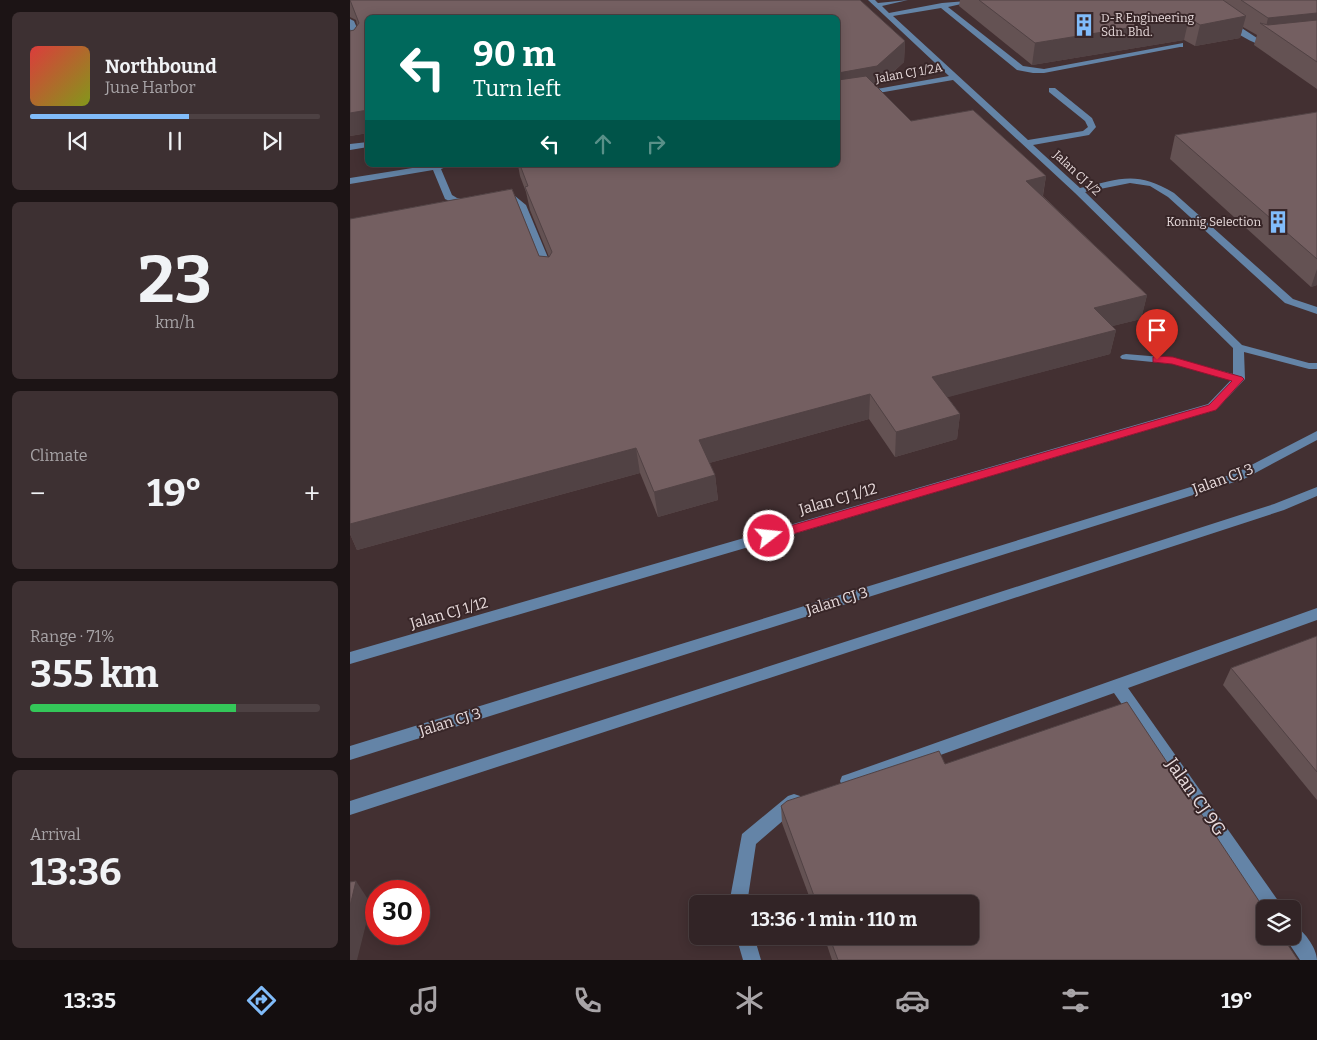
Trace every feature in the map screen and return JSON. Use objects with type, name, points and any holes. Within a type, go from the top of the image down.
[{"type":"street","points":[[873,2],[905,0]]},
{"type":"street","points":[[887,15],[976,0]]},
{"type":"street","name":"Jalan CJ 1/2","points":[[873,2],[1078,191],[1238,347]]},
{"type":"street","points":[[942,5],[1020,68],[1033,71],[1044,71],[1180,46]]},
{"type":"street","points":[[1220,17],[1252,40],[1262,43],[1282,41]]},
{"type":"street","points":[[350,21],[359,42],[357,47],[350,49]]},
{"type":"street","name":"Jalan CJ 1/2A","points":[[840,98],[954,78]]},
{"type":"street","points":[[1027,143],[1086,133],[1092,127],[1089,120],[1052,90]]},
{"type":"street","points":[[350,147],[365,144]]},
{"type":"street","points":[[350,181],[430,167]]},
{"type":"street","points":[[436,167],[448,197],[456,201],[474,200]]},
{"type":"street","points":[[1078,191],[1130,180],[1153,184],[1171,196],[1289,301],[1317,311]]},
{"type":"street","points":[[492,199],[515,199],[521,205],[550,277]]},
{"type":"street","points":[[1126,357],[1173,360],[1239,379],[1238,347],[1309,366],[1317,366]]},
{"type":"street","name":"Jalan CJ 1/12","points":[[350,658],[1212,407],[1239,379]]},
{"type":"street","name":"Jalan CJ 3","points":[[350,753],[1240,476],[1317,435]]},
{"type":"street","points":[[350,808],[1279,508],[1317,491]]},
{"type":"street","points":[[838,785],[1317,614]]},
{"type":"street","name":"Jalan CJ 9G","points":[[1118,686],[1269,900]]},
{"type":"street","points":[[739,895],[748,840],[792,802],[810,795]]},
{"type":"street","points":[[748,945],[752,960]]},
{"type":"street","points":[[1301,945],[1312,960]]},
{"type":"building","points":[[350,0],[860,0],[905,41],[877,66],[840,73],[840,15],[365,15],[365,110],[350,113],[350,31],[354,30],[359,23]]},
{"type":"building","points":[[979,0],[1223,0],[1246,16],[1200,25],[1189,18],[1035,43]]},
{"type":"building","points":[[1241,0],[1317,0],[1317,13],[1268,18]]},
{"type":"building","points":[[1317,20],[1317,62],[1260,23],[1268,25]]},
{"type":"building","points":[[866,76],[911,121],[973,110],[1046,176],[1026,181],[1147,295],[1094,308],[1116,330],[932,377],[960,414],[896,432],[870,394],[699,440],[715,475],[654,492],[636,448],[350,524],[350,219],[512,189],[539,256],[549,257],[552,252],[525,187],[528,186],[521,167],[840,167],[840,80]]},
{"type":"building","name":"Konnig Selection","points":[[1317,112],[1317,259],[1175,135]]},
{"type":"building","points":[[1317,636],[1317,772],[1231,668]]},
{"type":"building","points":[[1127,702],[1258,900],[1256,900],[1256,945],[1288,945],[1298,960],[838,960],[832,945],[979,945],[979,895],[814,895],[781,806],[787,801],[939,751],[945,764]]},
{"type":"building","points":[[356,881],[350,906],[350,882]]},
{"type":"place","name":"D-R Engineering Sdn. Bhd.","points":[[1084,25]]},
{"type":"place","name":"Konnig Selection","points":[[1278,222]]},
{"type":"route","points":[[769,536],[1212,407],[1239,379],[1173,360],[1157,360]]}]
